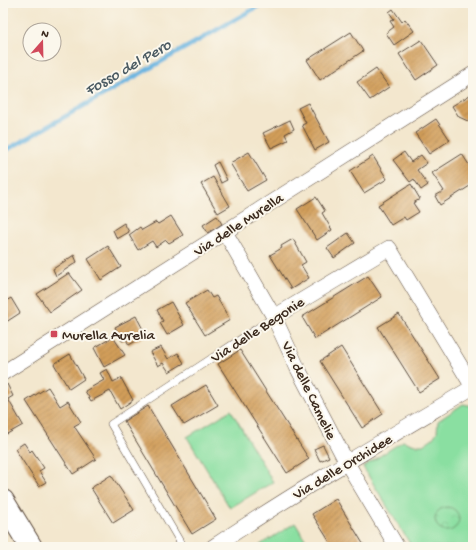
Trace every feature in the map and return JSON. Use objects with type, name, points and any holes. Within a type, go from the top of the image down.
[{"type":"main road","points":[[3,501],[31,547]]},
{"type":"street","name":"Via delle Murella","points":[[3,373],[473,74]]},
{"type":"street","name":"Via delle Camelie","points":[[226,232],[274,317],[297,367],[346,463],[397,547]]},
{"type":"street","name":"Via delle Begonie","points":[[274,317],[389,248],[473,387]]},
{"type":"street","name":"Via delle Orchidee","points":[[213,547],[346,463],[473,387]]},
{"type":"lane","name":"Via delle Begonie","points":[[183,547],[111,424],[274,317]]},
{"type":"green space","points":[[463,404],[473,406],[473,547],[412,547],[363,467],[403,441],[415,445],[423,445],[433,438],[437,432],[438,421]]},
{"type":"green space","points":[[231,410],[273,482],[230,508],[187,437]]},
{"type":"green space","points":[[447,507],[456,510],[459,519],[456,528],[447,531],[438,528],[435,519],[438,510]]},
{"type":"green space","points":[[295,523],[310,547],[257,547]]},
{"type":"building","points":[[393,9],[402,22],[405,19],[414,31],[394,45],[386,33],[394,27],[390,21],[394,19],[389,12]]},
{"type":"building","points":[[351,32],[363,51],[320,80],[307,60]]},
{"type":"building","points":[[421,40],[438,65],[416,80],[399,54]]},
{"type":"building","points":[[376,69],[389,87],[370,100],[357,82]]},
{"type":"building","points":[[473,93],[473,120],[470,122],[459,117],[452,106]]},
{"type":"building","points":[[308,103],[329,142],[315,150],[302,125],[306,123],[298,108]]},
{"type":"building","points":[[436,119],[450,140],[429,154],[415,133]]},
{"type":"building","points":[[290,120],[294,129],[285,134],[288,140],[271,148],[263,133]]},
{"type":"building","points":[[249,152],[266,180],[247,191],[230,163]]},
{"type":"building","points":[[404,152],[411,162],[421,155],[427,163],[417,170],[428,185],[421,190],[414,179],[410,182],[393,160]]},
{"type":"building","points":[[462,154],[473,171],[473,184],[440,205],[435,196],[444,191],[432,173]]},
{"type":"building","points":[[373,156],[387,179],[364,193],[350,171]]},
{"type":"building","points":[[218,162],[227,180],[221,183],[213,165]]},
{"type":"building","points":[[213,177],[230,206],[218,213],[201,184]]},
{"type":"building","points":[[411,184],[420,199],[413,203],[419,212],[406,220],[404,217],[391,225],[378,205]]},
{"type":"building","points":[[316,197],[325,211],[322,213],[332,230],[317,240],[297,209]]},
{"type":"building","points":[[171,216],[183,235],[169,243],[166,240],[156,247],[152,241],[138,250],[129,235],[140,227],[142,230],[156,222],[158,224]]},
{"type":"building","points":[[217,216],[222,224],[208,233],[203,225]]},
{"type":"building","points":[[124,223],[129,232],[117,239],[113,230]]},
{"type":"building","points":[[348,233],[355,243],[334,258],[327,248]]},
{"type":"building","points":[[293,239],[306,262],[301,265],[309,278],[291,289],[270,255]]},
{"type":"building","points":[[108,246],[121,267],[101,280],[88,259]]},
{"type":"building","points":[[74,255],[77,262],[56,276],[53,269]]},
{"type":"building","points":[[69,273],[82,290],[50,312],[37,294]]},
{"type":"building","points":[[368,276],[382,297],[315,339],[302,317]]},
{"type":"building","points":[[207,290],[212,298],[216,296],[230,320],[205,335],[185,303]]},
{"type":"building","points":[[11,298],[20,313],[3,324],[3,303]]},
{"type":"building","points":[[171,302],[184,325],[167,335],[160,323],[163,321],[157,310]]},
{"type":"building","points":[[399,314],[440,379],[419,392],[378,327]]},
{"type":"building","points":[[136,316],[146,335],[129,345],[126,339],[122,341],[115,327]]},
{"type":"building","points":[[113,337],[125,355],[104,367],[94,348]]},
{"type":"building","points":[[161,347],[168,359],[178,353],[184,363],[169,372],[163,363],[158,366],[150,352]]},
{"type":"building","points":[[341,347],[383,414],[362,428],[320,361]]},
{"type":"building","points":[[240,350],[309,459],[287,473],[218,364]]},
{"type":"building","points":[[70,354],[84,379],[69,389],[54,364]]},
{"type":"building","points":[[107,369],[113,382],[121,378],[133,400],[120,409],[110,391],[91,401],[85,391],[104,380],[100,373]]},
{"type":"building","points":[[7,384],[13,396],[8,399],[23,425],[7,434],[3,428],[3,387]]},
{"type":"building","points":[[206,385],[218,405],[184,425],[172,406]]},
{"type":"building","points":[[48,387],[60,406],[68,401],[81,422],[74,426],[96,459],[73,474],[26,401]]},
{"type":"building","points":[[148,406],[216,519],[192,534],[124,421]]},
{"type":"building","points":[[24,443],[30,452],[32,450],[44,468],[39,471],[46,482],[39,486],[15,449]]},
{"type":"building","points":[[323,445],[329,457],[320,461],[314,449]]},
{"type":"building","points":[[111,475],[134,510],[113,523],[91,488]]},
{"type":"building","points":[[336,499],[365,547],[333,547],[312,514]]},
{"type":"waterway","name":"Fosso del Pero","points":[[3,152],[264,3]]},
{"type":"place","name":"Murella Aurelia","points":[[54,334]]}]
